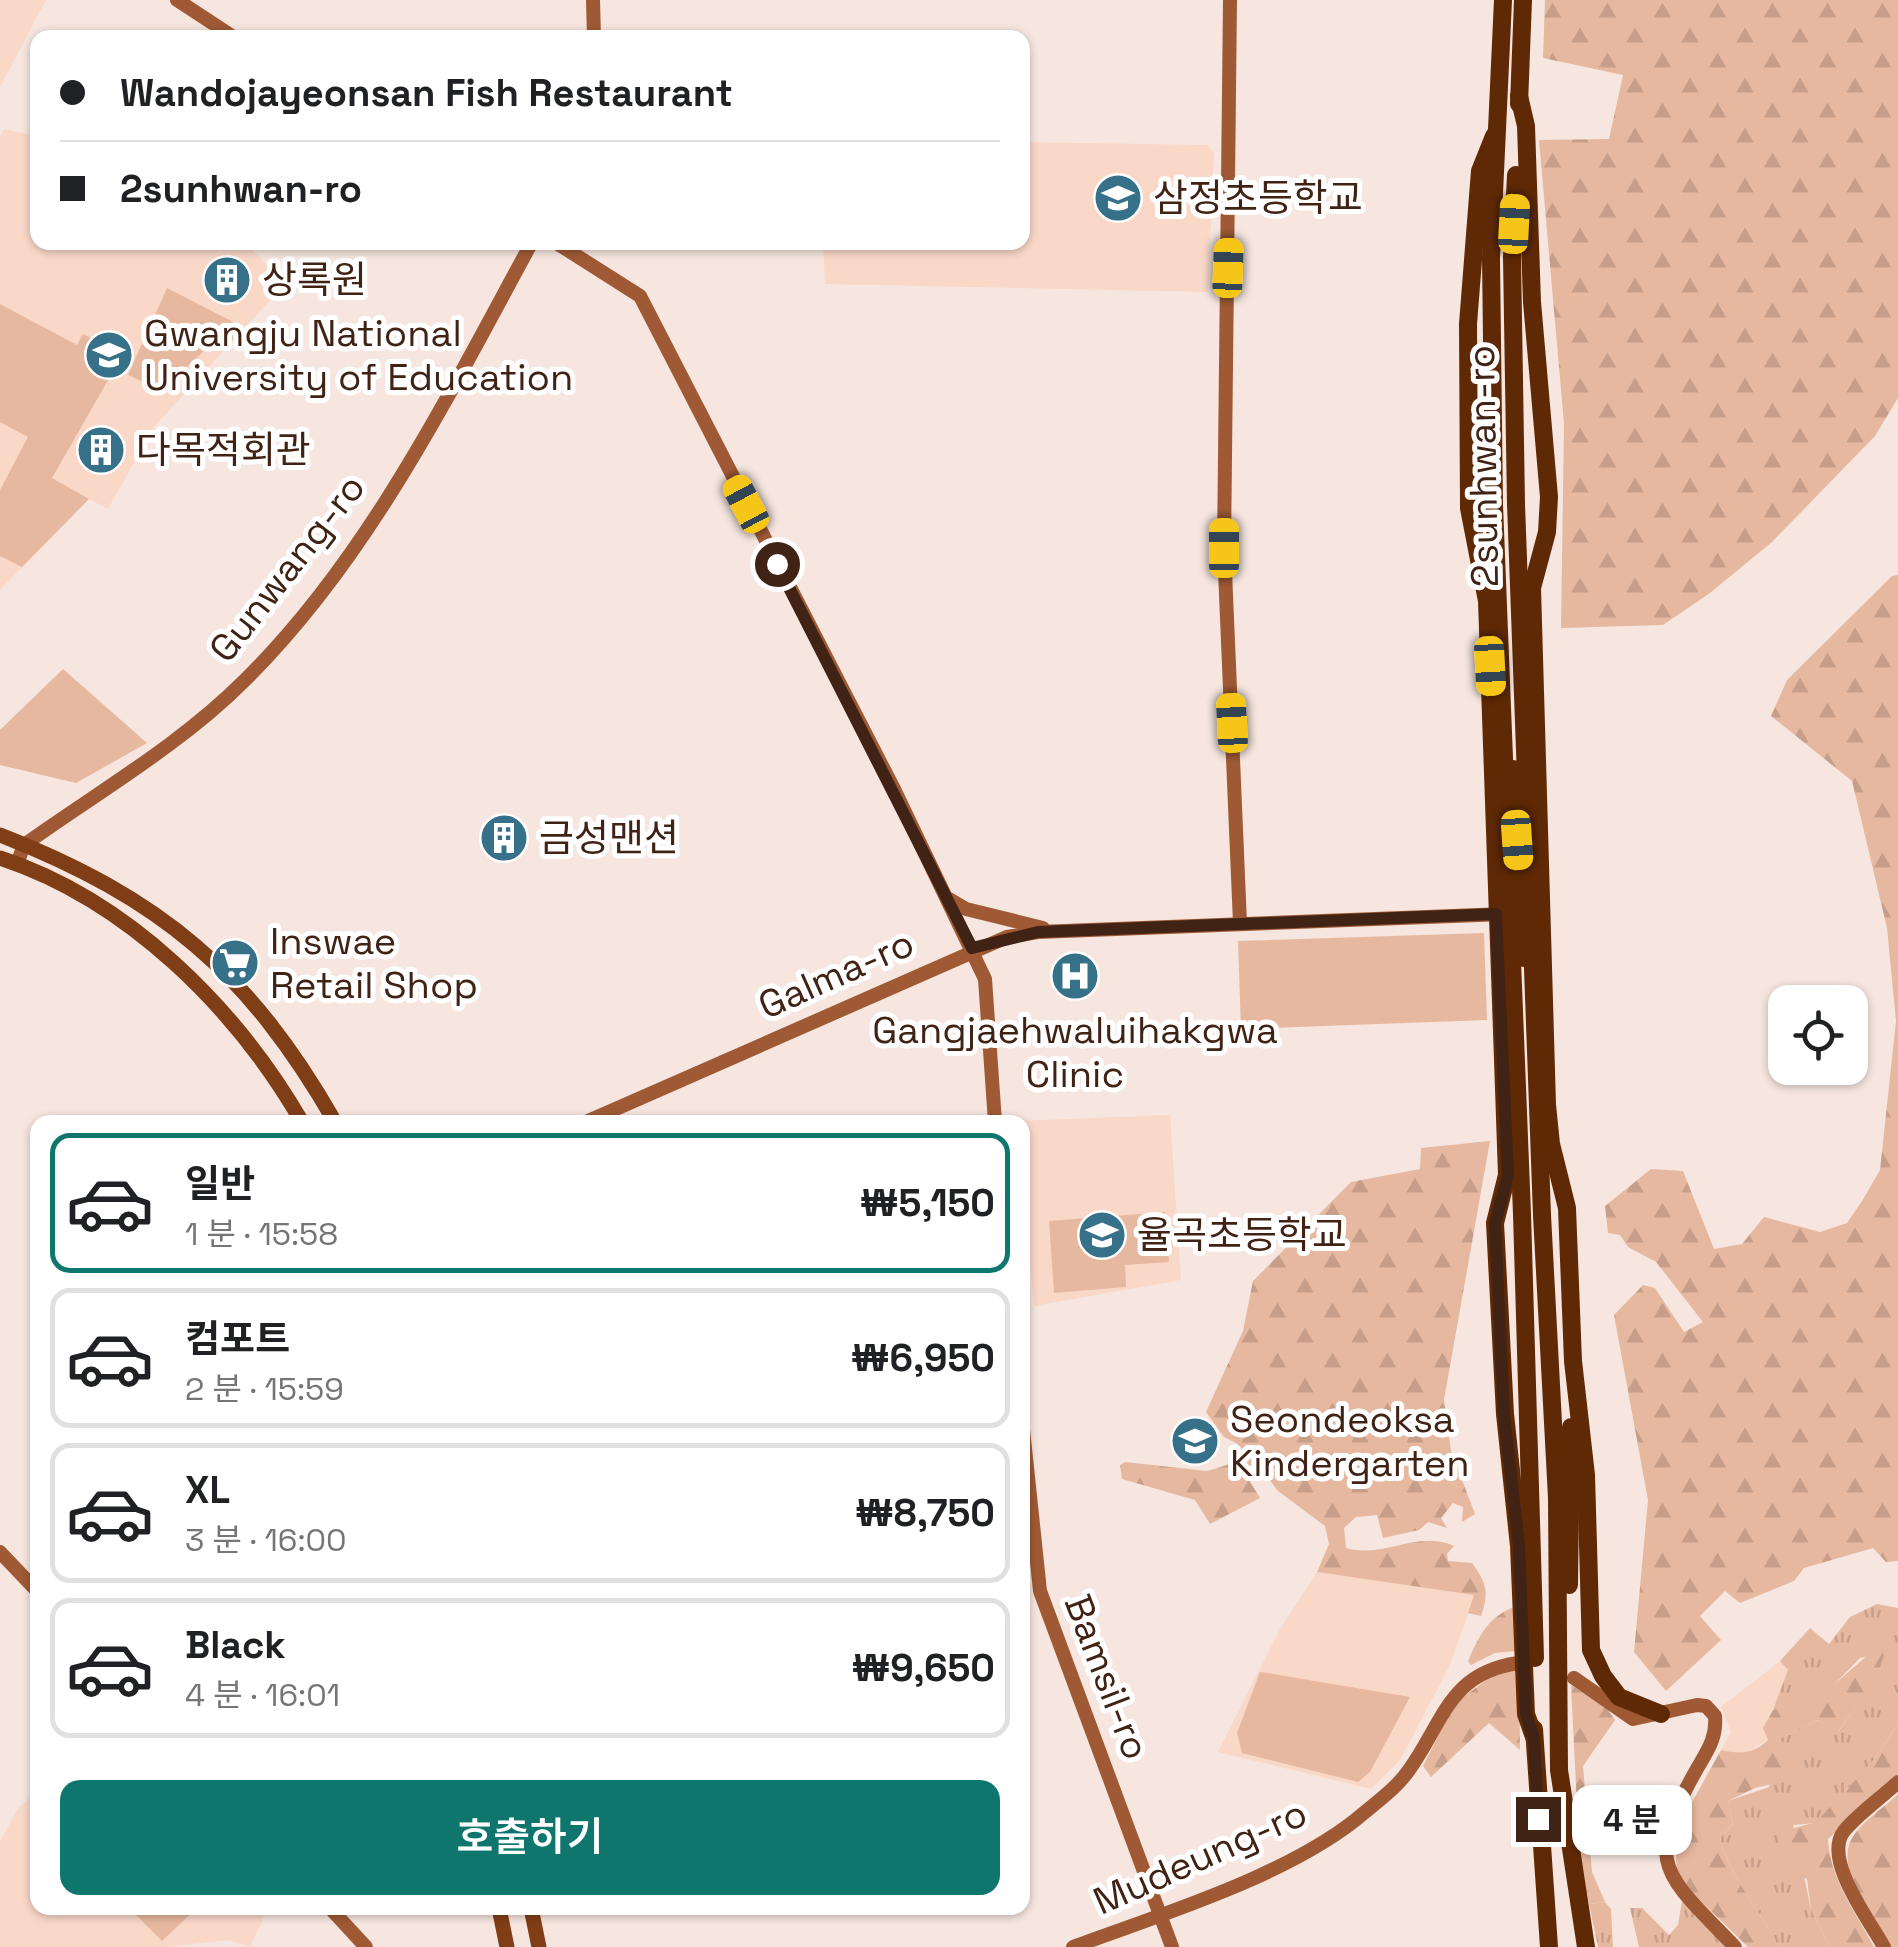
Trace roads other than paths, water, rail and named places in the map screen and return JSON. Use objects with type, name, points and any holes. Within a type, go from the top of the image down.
[{"type":"highway","name":"2sunhwan-ro","points":[[1503,0],[1494,136],[1490,385],[1536,1566],[1534,1738],[1548,1941]]},
{"type":"highway","name":"2sunhwan-ro","points":[[1523,0],[1512,257],[1516,504],[1542,1216],[1566,1684],[1559,1738],[1563,1818],[1584,1942]]},
{"type":"highway","points":[[1519,96],[1526,126],[1534,339],[1549,497],[1532,588],[1546,1079],[1551,1144],[1568,1208],[1573,1362],[1566,1684]]},
{"type":"highway","points":[[1494,136],[1480,171],[1468,324],[1469,508],[1505,659],[1537,1126],[1560,1167]]},
{"type":"highway","points":[[1481,566],[1509,569],[1528,565],[1539,556]]},
{"type":"highway","points":[[1486,592],[1508,1175],[1495,1223],[1504,1414],[1519,1546],[1526,1714],[1534,1738]]},
{"type":"highway","points":[[1494,764],[1516,813]]},
{"type":"highway","points":[[1495,888],[1517,840]]},
{"type":"highway","points":[[1527,1016],[1546,1079]]},
{"type":"highway","points":[[1504,1186],[1552,1182],[1568,1208]]},
{"type":"highway","points":[[1573,1362],[1585,1468],[1592,1650],[1603,1676],[1619,1696],[1661,1714]]},
{"type":"main road","points":[[177,0],[223,30]]},
{"type":"main road","points":[[593,0],[594,30]]},
{"type":"main road","points":[[1230,0],[1224,548],[1240,923]]},
{"type":"main road","name":"Gunwang-ro","points":[[24,844],[172,740],[229,695],[281,643],[385,499],[527,250]]},
{"type":"main road","points":[[567,250],[640,296],[972,948],[985,979],[995,1115]]},
{"type":"main road","points":[[0,835],[136,899],[215,962],[288,1044],[331,1115]]},
{"type":"main road","points":[[17,864],[24,844]]},
{"type":"main road","points":[[0,858],[117,916],[147,941],[211,1000],[257,1052],[298,1115]]},
{"type":"main road","points":[[947,898],[966,909],[1053,931]]},
{"type":"main road","name":"Galma-ro","points":[[602,1115],[972,948],[1007,937],[1053,931],[1543,912]]},
{"type":"main road","name":"Bamsil-ro","points":[[1030,1496],[1040,1590],[1172,1947]]},
{"type":"main road","points":[[0,1552],[30,1584]]},
{"type":"main road","name":"Mudeung-ro","points":[[1074,1947],[1270,1868],[1351,1824],[1402,1780],[1463,1685],[1498,1666],[1518,1662]]},
{"type":"main road","points":[[1566,1684],[1625,1716],[1646,1718],[1697,1704],[1706,1706],[1715,1716],[1715,1737],[1666,1832],[1664,1859],[1679,1889],[1734,1947]]},
{"type":"main road","points":[[1884,1947],[1848,1885],[1837,1846],[1842,1833],[1898,1782]]},
{"type":"main road","points":[[336,1915],[366,1947]]},
{"type":"main road","points":[[500,1915],[507,1947]]},
{"type":"main road","points":[[532,1915],[539,1947]]},
{"type":"place","name":"삼정초등학교","points":[[1118,198]]},
{"type":"place","name":"상록원","points":[[227,280]]},
{"type":"place","name":"Gwangju National University of Education","points":[[109,355]]},
{"type":"place","name":"다목적회관","points":[[101,450]]},
{"type":"place","name":"금성맨션","points":[[504,838]]},
{"type":"place","name":"Inswae Retail Shop","points":[[235,963]]},
{"type":"place","name":"Gangjaehwaluihakgwa Clinic","points":[[1075,976]]},
{"type":"place","name":"율곡초등학교","points":[[1102,1235]]},
{"type":"place","name":"Seondeoksa Kindergarten","points":[[1195,1441]]}]
